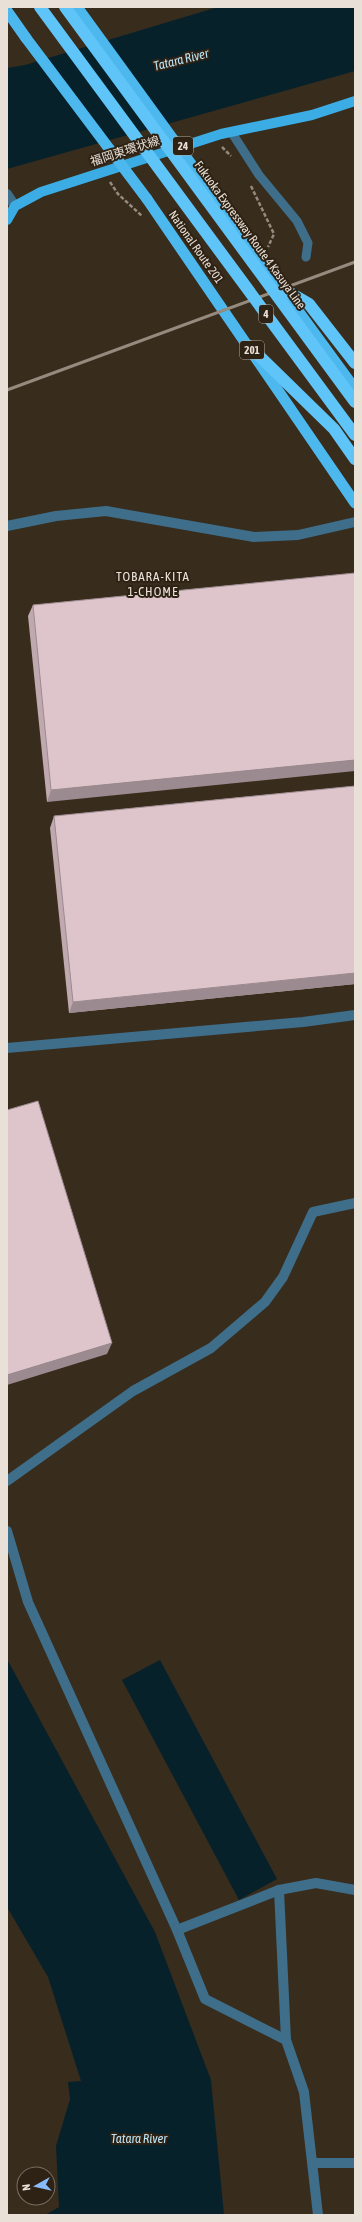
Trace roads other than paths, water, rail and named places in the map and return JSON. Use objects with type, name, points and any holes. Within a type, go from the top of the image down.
[{"type":"highway","name":"4","points":[[40,7],[355,435]]},
{"type":"highway","name":"Fukuoka Expressway Route 4 Kasuya Line","points":[[65,7],[194,176],[355,402]]},
{"type":"highway","points":[[77,7],[194,176],[285,290],[355,389]]},
{"type":"highway","name":"National Route 201","points":[[7,11],[147,198],[249,346],[322,457],[355,503]]},
{"type":"highway","points":[[285,290],[309,304],[355,363]]},
{"type":"highway","points":[[249,346],[334,429],[355,459]]},
{"type":"main road","name":"福岡東環状線","points":[[7,220],[16,206],[41,192],[211,137],[312,115],[355,101]]},
{"type":"street","points":[[7,194],[16,206]]},
{"type":"street","points":[[7,526],[56,516],[106,511],[254,537],[298,535],[355,522]]},
{"type":"street","points":[[7,1048],[303,1022],[355,1015]]},
{"type":"street","points":[[7,1481],[133,1391],[212,1348],[265,1302],[283,1278],[313,1212],[355,1203]]},
{"type":"street","points":[[7,1531],[28,1602],[177,1930],[205,1999],[286,2040]]},
{"type":"street","points":[[177,1930],[279,1890],[316,1883],[355,1890]]},
{"type":"street","points":[[279,1890],[286,2040],[304,2092],[318,2215]]},
{"type":"street","points":[[313,2163],[355,2164]]},
{"type":"lane","points":[[232,133],[259,175],[297,220],[308,243],[306,257]]},
{"type":"water","points":[[218,7],[355,7],[355,71],[7,169],[7,68],[25,65]]},
{"type":"water","name":"Tatara River","points":[[7,1659],[155,1932],[211,2080],[224,2215],[45,2215],[59,2207],[56,2146],[70,2099],[68,2082],[81,2081],[48,1977],[7,1907]]},
{"type":"water","points":[[160,1660],[277,1879],[239,1900],[122,1680]]},
{"type":"railway","points":[[7,390],[355,262]]},
{"type":"district","name":"TOBARA-KITA 1-CHOME","points":[[153,584]]}]
